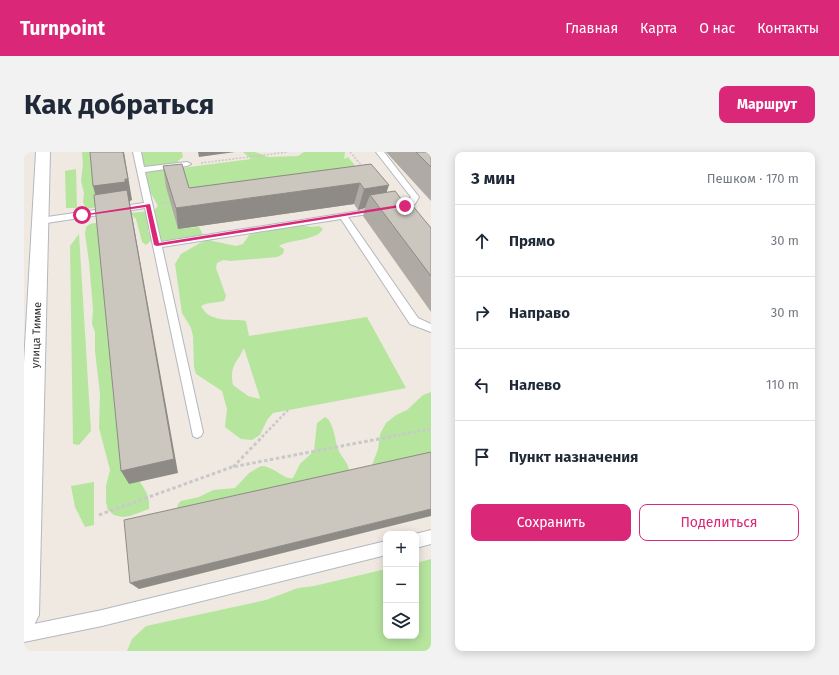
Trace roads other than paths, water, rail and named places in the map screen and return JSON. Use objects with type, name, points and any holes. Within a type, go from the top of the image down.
[{"type":"main road","name":"улица Тимме","points":[[24,615],[43,152]]},
{"type":"lane","points":[[137,152],[197,432]]},
{"type":"lane","points":[[157,245],[343,216],[407,208],[415,197],[380,152]]},
{"type":"lane","points":[[141,170],[187,164]]},
{"type":"lane","points":[[40,221],[148,205]]},
{"type":"lane","points":[[343,216],[414,321],[431,328]]},
{"type":"lane","points":[[419,540],[431,537]]},
{"type":"lane","points":[[24,634],[102,618],[383,549]]}]
